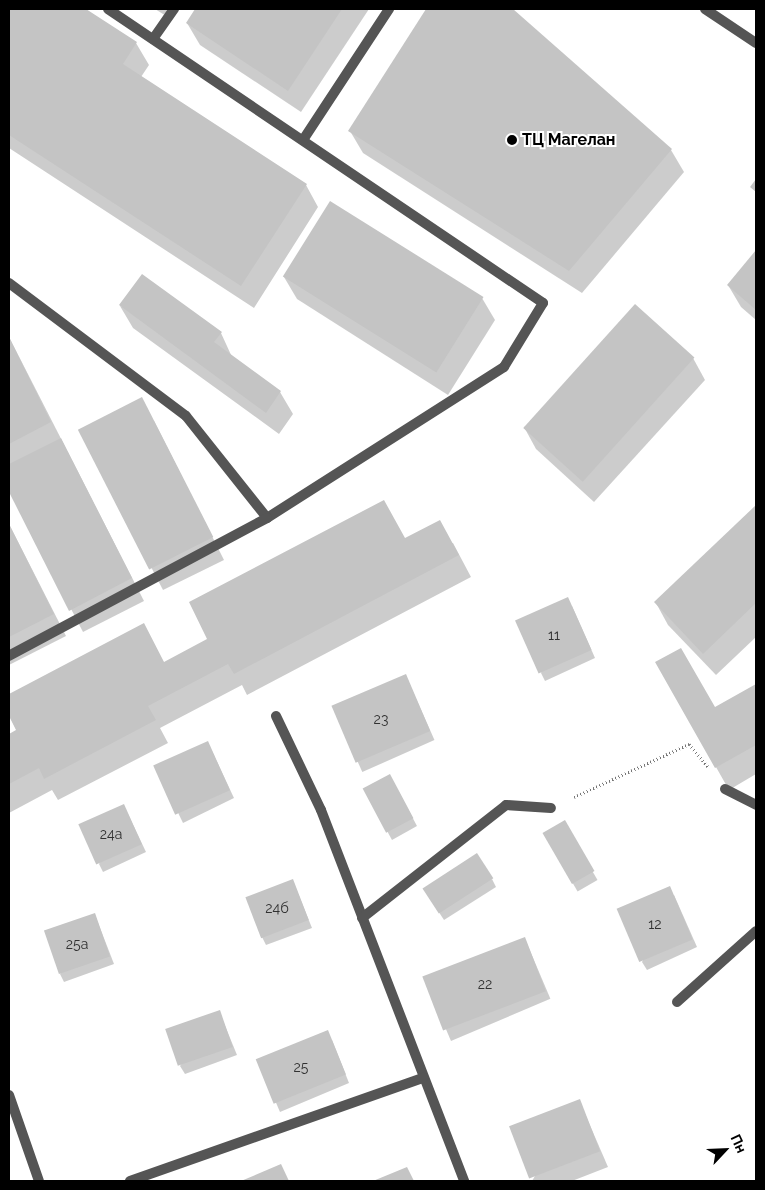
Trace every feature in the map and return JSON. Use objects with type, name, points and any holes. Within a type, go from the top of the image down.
[{"type":"lane","points":[[9,656],[267,518],[504,366],[542,303],[108,9]]},
{"type":"lane","points":[[153,39],[174,9]]},
{"type":"lane","points":[[303,140],[389,9]]},
{"type":"lane","points":[[706,9],[756,43]]},
{"type":"lane","points":[[9,283],[186,416],[267,518]]},
{"type":"lane","points":[[276,716],[321,810],[464,1181]]},
{"type":"lane","points":[[725,789],[756,805]]},
{"type":"lane","points":[[362,918],[506,805],[550,808]]},
{"type":"lane","points":[[677,1002],[756,931]]},
{"type":"lane","points":[[130,1181],[423,1078]]},
{"type":"lane","points":[[9,1095],[39,1181]]},
{"type":"path","points":[[550,808],[689,744],[725,789]]},
{"type":"building","points":[[9,9],[86,9],[137,42],[123,64],[307,184],[241,286],[9,135]]},
{"type":"building","points":[[195,9],[342,9],[288,91],[186,23]]},
{"type":"building","name":"ТЦ Магелан","points":[[426,9],[513,9],[672,149],[569,271],[348,131]]},
{"type":"building","points":[[756,179],[756,192],[750,187]]},
{"type":"building","points":[[330,201],[483,297],[436,372],[283,276]]},
{"type":"building","points":[[756,250],[756,310],[727,285]]},
{"type":"building","points":[[142,274],[222,332],[214,342],[281,391],[266,413],[119,305]]},
{"type":"building","points":[[635,304],[694,358],[583,482],[523,428]]},
{"type":"building","points":[[9,337],[51,422],[9,444]]},
{"type":"building","points":[[142,397],[213,537],[149,570],[78,430]]},
{"type":"building","points":[[61,438],[132,578],[69,611],[9,492],[9,464]]},
{"type":"building","points":[[384,500],[405,538],[440,520],[459,555],[234,674],[228,664],[148,706],[156,720],[44,779],[39,768],[9,784],[9,734],[16,730],[9,716],[9,694],[144,623],[164,662],[207,639],[189,602]]},
{"type":"building","points":[[756,505],[756,603],[703,654],[654,602]]},
{"type":"building","points":[[9,524],[54,614],[9,637]]},
{"type":"building","points":[[568,597],[592,650],[539,674],[515,621]]},
{"type":"building","points":[[681,648],[715,707],[756,684],[756,745],[715,768],[655,662]]},
{"type":"building","points":[[406,674],[430,731],[356,763],[331,706]]},
{"type":"building","points":[[208,741],[230,790],[175,815],[153,765]]},
{"type":"building","points":[[390,774],[413,818],[386,833],[363,789]]},
{"type":"building","points":[[124,804],[142,844],[96,865],[78,824]]},
{"type":"building","points":[[565,820],[594,871],[572,884],[542,833]]},
{"type":"building","points":[[477,853],[493,878],[439,914],[422,888]]},
{"type":"building","points":[[293,879],[309,920],[261,938],[245,897]]},
{"type":"building","points":[[670,886],[693,939],[639,962],[617,909]]},
{"type":"building","points":[[95,913],[110,956],[59,974],[44,931]]},
{"type":"building","points":[[525,937],[546,991],[443,1031],[422,976]]},
{"type":"building","points":[[220,1010],[233,1047],[178,1066],[165,1029]]},
{"type":"building","points":[[328,1030],[346,1075],[274,1104],[256,1059]]},
{"type":"building","points":[[580,1099],[600,1151],[529,1179],[509,1126]]},
{"type":"building","points":[[281,1164],[289,1181],[241,1181]]},
{"type":"building","points":[[407,1167],[414,1181],[373,1181]]},
{"type":"place","name":"ТЦ Магелан","points":[[512,140]]}]
